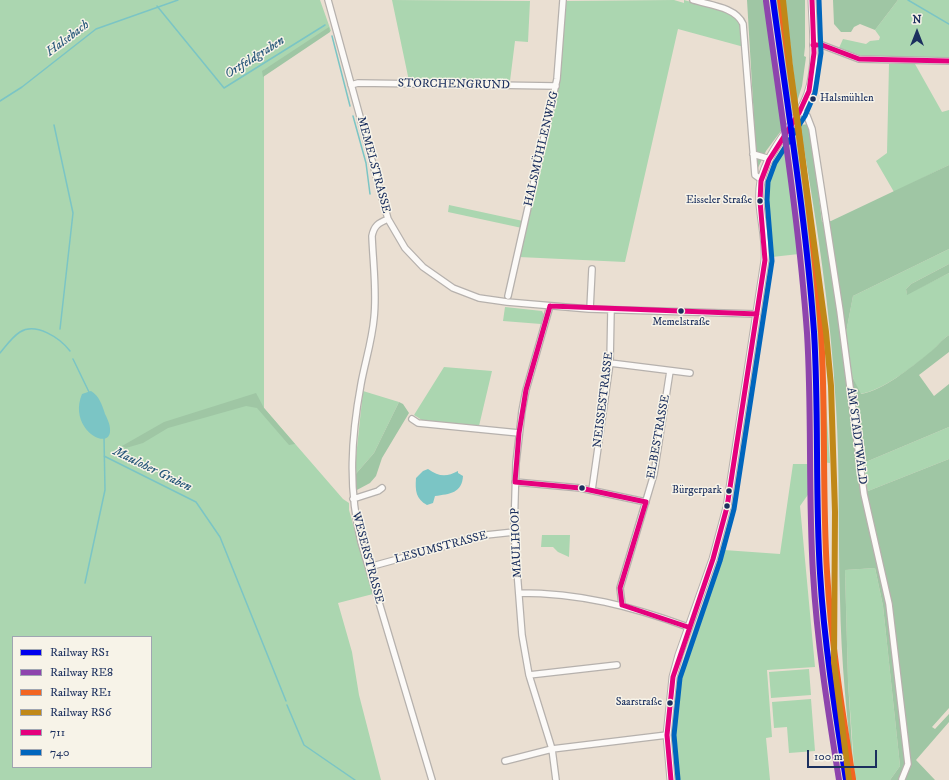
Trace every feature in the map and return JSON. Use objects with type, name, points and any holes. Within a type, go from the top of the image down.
[{"type":"main road","points":[[671,780],[667,735],[673,677],[688,627],[713,559],[726,512],[757,314],[766,251],[760,200],[762,180],[770,159],[800,111],[810,88],[813,45],[812,0]]},
{"type":"street","name":"MEMELSTRASSE","points":[[328,0],[388,219],[398,239],[416,261],[430,274],[453,288],[479,298],[493,301],[590,309],[746,312],[757,314]]},
{"type":"street","name":"HALSMÜHLENWEG","points":[[508,296],[556,86],[560,59],[563,0]]},
{"type":"street","points":[[693,0],[729,10],[741,19],[743,24],[755,175],[762,180]]},
{"type":"street","points":[[813,45],[822,45],[860,59],[949,60]]},
{"type":"street","name":"STORCHENGRUND","points":[[352,85],[358,83],[556,86]]},
{"type":"street","name":"AM STADTWALD","points":[[800,111],[807,116],[812,129],[840,311],[864,494],[889,604],[908,764],[900,780]]},
{"type":"street","points":[[754,154],[770,159]]},
{"type":"street","name":"WESERSTRASSE","points":[[388,219],[378,224],[373,229],[372,236],[375,304],[374,320],[361,386],[352,449],[351,474],[354,514],[432,780]]},
{"type":"street","points":[[590,309],[592,269]]},
{"type":"street","name":"MAULHOOP","points":[[550,306],[526,390],[519,433],[515,482],[514,532],[522,636],[528,675],[552,749],[556,780]]},
{"type":"street","name":"NEISSESTRASSE","points":[[592,490],[610,363],[611,310]]},
{"type":"street","points":[[610,363],[690,373]]},
{"type":"street","name":"ELBESTRASSE","points":[[622,605],[620,588],[654,474],[670,371]]},
{"type":"street","points":[[412,420],[418,423],[519,433]]},
{"type":"street","points":[[515,482],[559,485],[592,490],[646,502]]},
{"type":"street","points":[[353,499],[378,491],[382,488]]},
{"type":"street","name":"LESUMSTRASSE","points":[[369,567],[486,535],[514,532]]},
{"type":"street","points":[[519,593],[566,595],[622,605],[688,627]]},
{"type":"street","points":[[528,675],[617,665]]},
{"type":"street","points":[[505,761],[552,749],[667,735]]},
{"type":"green space","points":[[0,0],[320,0],[331,31],[264,70],[264,408],[343,499],[349,503],[349,510],[373,594],[338,603],[352,652],[359,695],[381,780],[0,780]]},
{"type":"green space","points":[[392,0],[530,1],[528,42],[515,41],[510,81],[409,81]]},
{"type":"green space","points":[[674,0],[684,3],[684,0],[707,5],[724,10],[731,14],[741,27],[744,47],[678,29],[625,262],[519,257],[560,78],[566,1]]},
{"type":"green space","points":[[747,0],[766,0],[784,127],[766,151],[757,170]]},
{"type":"green space","points":[[775,0],[779,0],[794,112],[790,117]]},
{"type":"green space","points":[[785,0],[805,0],[804,56],[806,57],[802,86],[797,102]]},
{"type":"green space","points":[[833,0],[898,0],[875,30],[860,24],[854,27],[851,32],[841,32],[834,24]]},
{"type":"green space","points":[[898,0],[949,0],[949,58],[865,57],[839,48],[843,39],[866,44],[870,41],[879,40],[880,37],[875,30]]},
{"type":"green space","points":[[329,27],[330,32],[263,77],[262,71]]},
{"type":"green space","points":[[889,64],[915,64],[942,112],[949,110],[949,165],[894,192],[876,161],[887,153]]},
{"type":"green space","points":[[809,124],[822,222],[831,221],[949,165],[949,249],[853,296],[845,338],[853,378],[861,394],[879,388],[896,378],[932,351],[949,335],[949,352],[919,375],[934,396],[949,384],[949,427],[861,464],[868,491],[949,459],[949,708],[932,727],[935,729],[949,714],[949,722],[916,760],[935,780],[890,780],[900,766],[883,606],[875,568],[845,570],[848,681],[854,780],[843,667],[839,575],[838,455],[834,371],[827,301],[812,195],[800,125]]},
{"type":"green space","points":[[796,125],[819,300],[830,463],[821,462],[820,369],[816,315],[792,131]]},
{"type":"green space","points":[[786,142],[799,254],[772,257],[767,186],[770,172],[776,158]]},
{"type":"green space","points":[[449,205],[523,221],[522,228],[448,212]]},
{"type":"green space","points":[[949,249],[949,264],[911,284],[906,289],[907,294],[949,273],[949,335],[943,339],[929,354],[896,378],[869,392],[860,394],[853,378],[845,338],[853,296]]},
{"type":"green space","points":[[949,264],[949,273],[907,295],[906,289],[911,284]]},
{"type":"green space","points":[[505,307],[542,311],[544,315],[541,324],[503,321]]},
{"type":"green space","points":[[444,367],[492,371],[479,426],[425,422],[414,415]]},
{"type":"green space","points":[[363,391],[399,402],[374,453],[354,476]]},
{"type":"green space","points":[[256,393],[264,408],[295,444],[289,445],[257,408],[246,406],[168,428],[143,443],[126,448],[122,446],[164,422]]},
{"type":"green space","points":[[399,402],[403,404],[409,413],[382,458],[376,476],[370,483],[355,491],[354,476],[374,453]]},
{"type":"green space","points":[[949,427],[949,459],[868,491],[861,464]]},
{"type":"green space","points":[[793,464],[811,464],[812,489],[800,506],[815,667],[767,670],[772,737],[766,738],[770,780],[678,780],[675,759],[674,705],[684,658],[690,640],[724,550],[780,554]]},
{"type":"green space","points":[[542,535],[570,535],[569,557],[558,552],[553,547],[541,547]]},
{"type":"green space","points":[[875,568],[883,606],[900,766],[890,780],[855,780],[848,681],[845,570]]},
{"type":"green space","points":[[809,669],[811,695],[771,698],[769,672]]},
{"type":"green space","points":[[811,699],[815,751],[789,753],[787,727],[774,728],[772,702]]},
{"type":"water","points":[[91,391],[100,401],[109,423],[109,436],[104,439],[98,438],[91,434],[80,418],[79,407],[82,394]]},
{"type":"water","points":[[428,469],[439,475],[447,475],[458,471],[458,473],[463,476],[462,482],[458,489],[454,492],[435,496],[433,503],[427,505],[418,497],[416,491],[416,478],[423,471]]},
{"type":"waterway","name":"Halsebach","points":[[0,101],[22,87],[96,29],[178,0]]},
{"type":"waterway","name":"Halsebach","points":[[908,0],[949,24]]},
{"type":"waterway","name":"Ortfeldgraben","points":[[157,6],[224,88],[325,25]]},
{"type":"waterway","name":"Ortfeldgraben","points":[[332,36],[350,106]]},
{"type":"waterway","name":"Ortfeldgraben","points":[[353,116],[366,163],[370,194]]},
{"type":"waterway","points":[[54,125],[73,213],[60,329]]},
{"type":"waterway","name":"Mauloher Graben","points":[[0,353],[17,334],[26,329],[40,330],[47,333],[60,341],[70,351]]},
{"type":"waterway","name":"Mauloher Graben","points":[[73,359],[89,392]]},
{"type":"waterway","points":[[85,583],[105,490],[104,437]]},
{"type":"waterway","name":"Mauloher Graben","points":[[104,456],[196,502],[220,537],[286,701]]},
{"type":"waterway","name":"Mauloher Graben","points":[[287,705],[304,745],[355,780]]},
{"type":"rail line","name":"RS1","points":[[773,0],[796,166],[811,290],[814,332],[818,513],[822,599],[830,676],[846,780]]},
{"type":"rail line","name":"RE1","points":[[780,0],[803,166],[818,290],[821,332],[825,512],[829,598],[837,676],[853,779]]},
{"type":"rail line","name":"RS6","points":[[783,0],[790,66],[826,332],[831,386],[835,512],[834,662],[849,780]]},
{"type":"rail line","name":"RE8","points":[[766,1],[789,167],[804,291],[807,333],[811,513],[815,599],[823,677],[839,780]]},
{"type":"transit line","name":"711","points":[[671,780],[667,735],[673,677],[713,559],[727,507],[765,260],[760,201],[761,181],[769,160],[799,113],[809,91],[814,53],[812,0]]},
{"type":"transit line","name":"740","points":[[678,779],[674,735],[680,678],[720,561],[734,509],[772,261],[767,200],[768,182],[775,163],[805,116],[815,93],[821,53],[819,0]]},
{"type":"transit line","name":"711","points":[[813,45],[822,45],[859,59],[949,61]]},
{"type":"transit line","name":"711","points":[[550,306],[757,314]]},
{"type":"transit line","name":"711","points":[[515,482],[519,433],[526,390],[550,306]]},
{"type":"transit line","name":"711","points":[[515,482],[580,488],[646,502]]},
{"type":"transit line","name":"711","points":[[622,605],[620,588],[646,502]]},
{"type":"transit line","name":"711","points":[[622,605],[688,627]]},
{"type":"place","name":"Halsmühlen","points":[[813,99]]},
{"type":"place","name":"Eisseler Straße","points":[[760,201]]},
{"type":"place","name":"Memelstraße","points":[[681,311]]},
{"type":"place","name":"Bürgerpark","points":[[729,491]]},
{"type":"place","name":"Saarstraße","points":[[670,703]]}]
